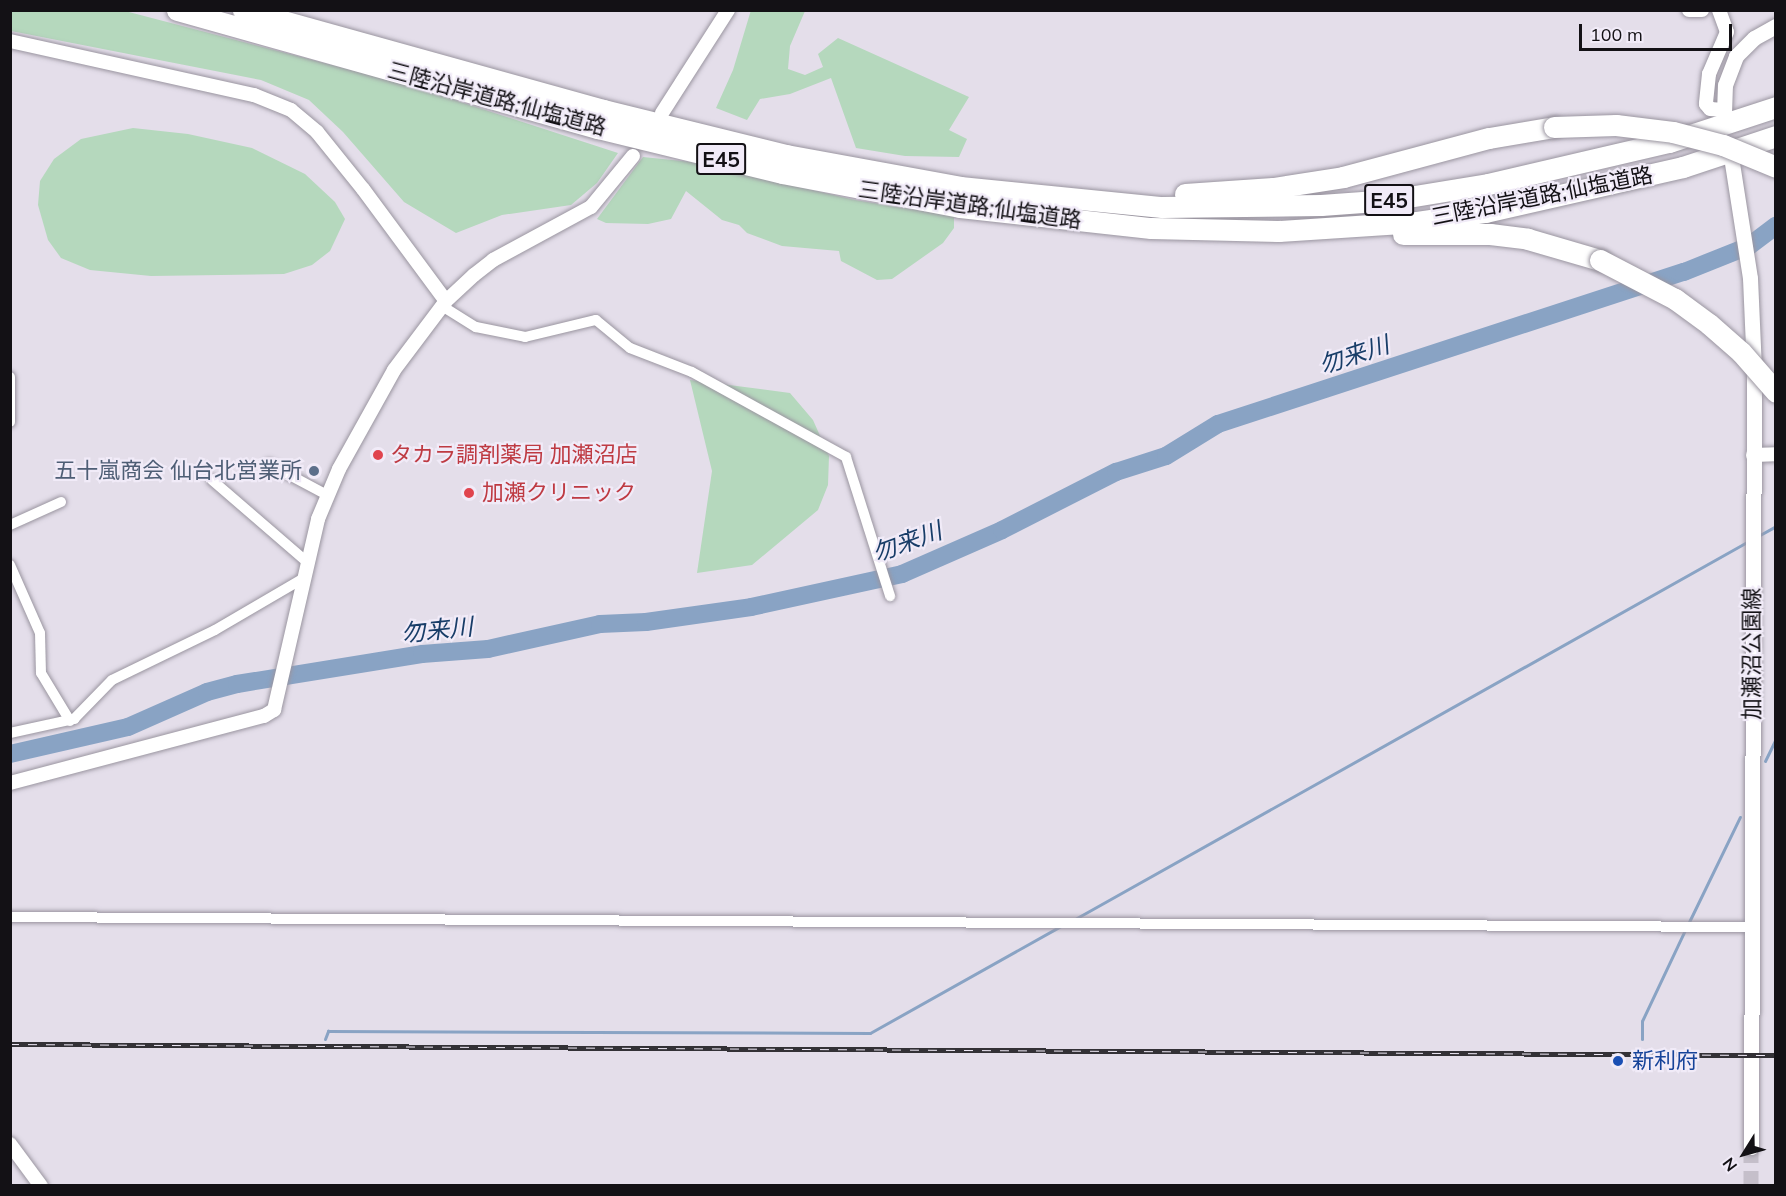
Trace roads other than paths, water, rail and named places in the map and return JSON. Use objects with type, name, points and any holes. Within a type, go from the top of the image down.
[{"type":"highway","name":"三陸沿岸道路;仙塩道路","points":[[177,10],[598,128],[852,188],[960,207],[1098,224],[1278,231],[1416,222],[1485,212],[1683,167],[1767,139]]},
{"type":"highway","name":"三陸沿岸道路;仙塩道路","points":[[243,10],[721,140],[888,175],[1034,196],[1173,207],[1242,208],[1390,200],[1584,164],[1728,115],[1776,107]]},
{"type":"highway","points":[[1034,196],[1188,194],[1273,188],[1365,172],[1489,138],[1554,127],[1616,125],[1672,132],[1723,145],[1776,167]]},
{"type":"highway","points":[[1278,231],[1490,234],[1528,239],[1600,260],[1666,293],[1709,324],[1741,352],[1776,393]]},
{"type":"main road","points":[[1728,115],[1725,85],[1736,56],[1754,38],[1776,26]]},
{"type":"main road","name":"加瀬沼公園線","points":[[1732,163],[1748,266],[1754,369],[1751,1147]]},
{"type":"street","points":[[662,113],[728,10]]},
{"type":"street","points":[[1689,10],[1702,10]]},
{"type":"street","points":[[1719,10],[1726,32],[1708,74],[1706,104],[1710,109],[1728,115]]},
{"type":"street","points":[[10,41],[254,95],[291,110],[317,132],[363,189],[444,304],[476,327],[525,337],[596,320],[630,348],[692,372],[846,457],[890,596]]},
{"type":"street","points":[[10,783],[264,716],[279,700],[304,578],[327,495],[394,370],[444,304],[493,260],[591,207],[633,156]]},
{"type":"street","points":[[10,377],[10,422]]},
{"type":"street","points":[[1753,455],[1776,454]]},
{"type":"street","points":[[269,464],[327,495]]},
{"type":"street","points":[[212,480],[308,563]]},
{"type":"street","points":[[10,525],[62,502]]},
{"type":"street","points":[[10,565],[40,633],[42,673],[70,721]]},
{"type":"street","points":[[10,733],[70,721],[86,710],[112,680],[214,630],[304,578]]},
{"type":"street","points":[[10,916],[1751,927]]},
{"type":"street","points":[[10,1144],[41,1185]]},
{"type":"waterway","name":"勿来川","points":[[10,754],[128,727],[207,692],[237,684],[422,654],[488,649],[600,624],[646,622],[751,607],[902,574],[1002,530],[1116,472],[1166,456],[1218,424],[1684,272],[1749,246],[1776,226]]},
{"type":"waterway","points":[[1758,536],[1776,526]]},
{"type":"waterway","points":[[1075,919],[1747,542]]},
{"type":"waterway","points":[[1765,761],[1776,738]]},
{"type":"waterway","points":[[1688,924],[1740,817]]},
{"type":"waterway","points":[[325,1039],[328,1031],[870,1033],[1061,926]]},
{"type":"waterway","points":[[1642,1039],[1642,1021],[1685,930]]},
{"type":"tunnel","points":[[1751,1147],[1751,1186]]},
{"type":"railway","points":[[10,1044],[1776,1055]]},
{"type":"place","name":"タカラ調剤薬局 加瀬沼店","points":[[378,455]]},
{"type":"place","name":"五十嵐商会 仙台北営業所","points":[[314,471]]},
{"type":"place","name":"加瀬クリニック","points":[[469,493]]},
{"type":"place","name":"新利府","points":[[1618,1061]]}]
